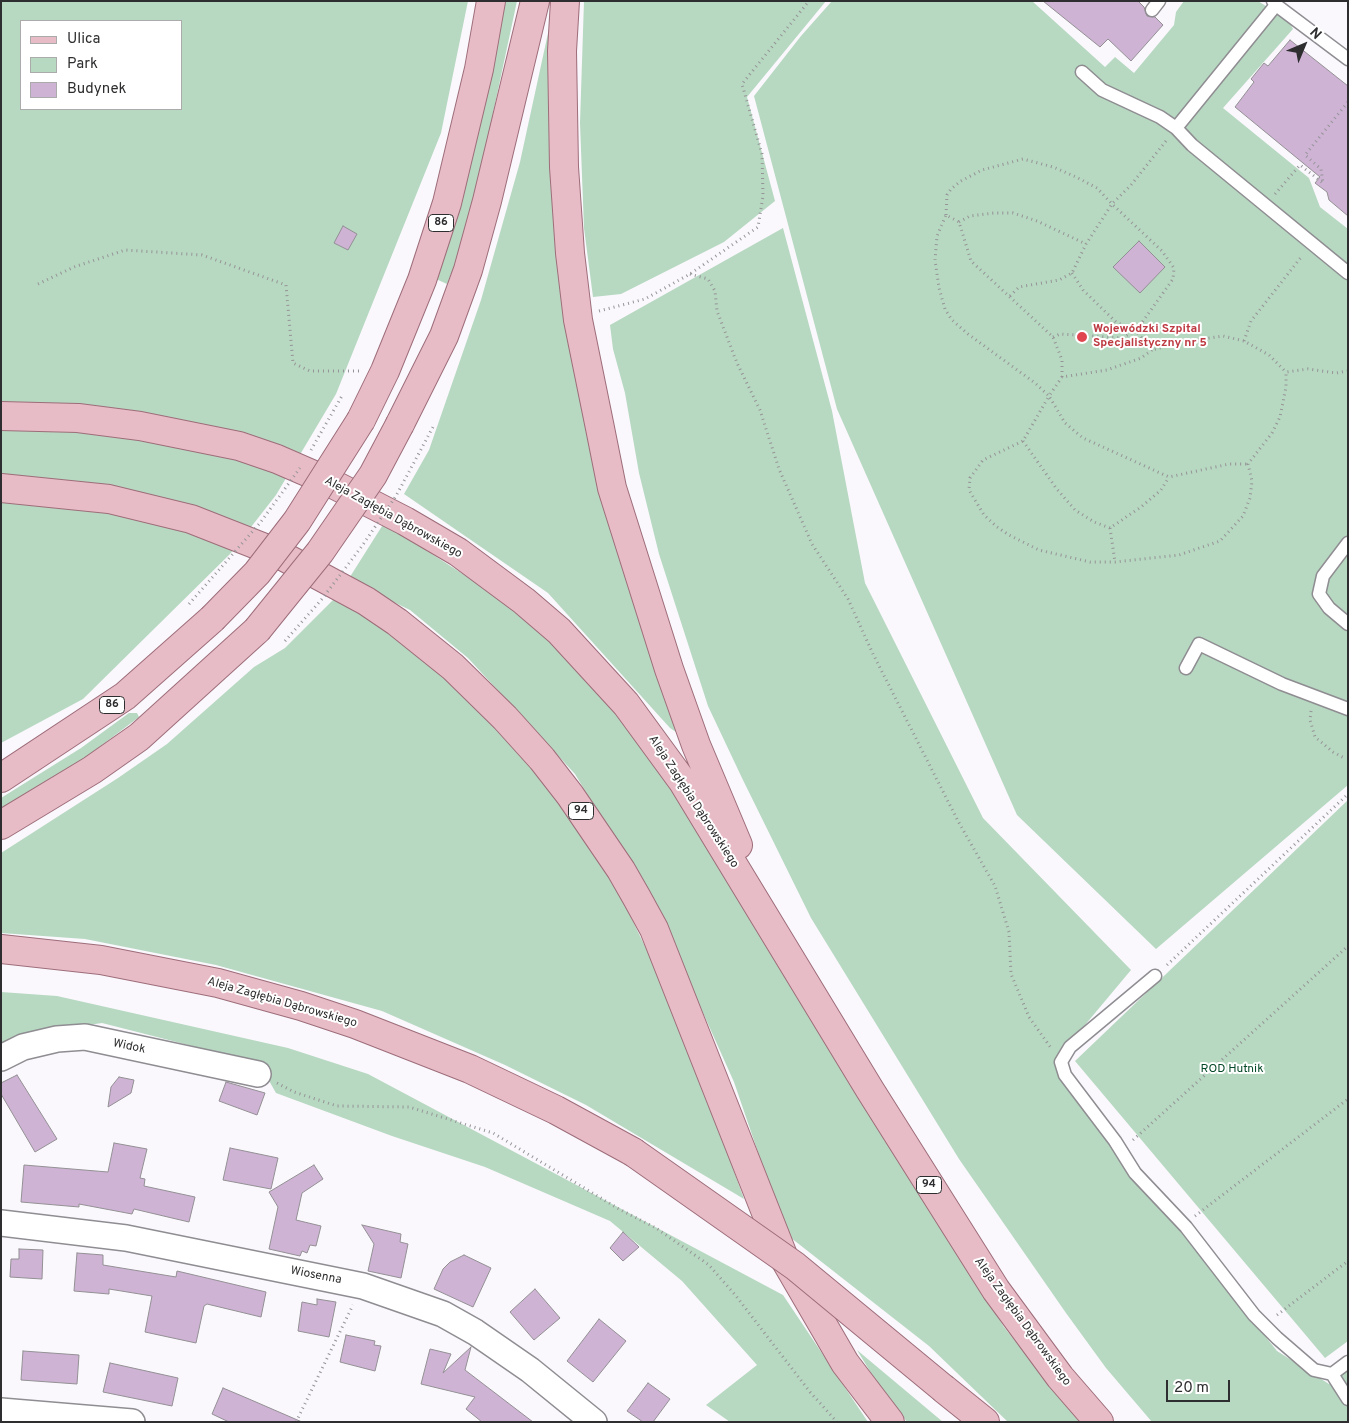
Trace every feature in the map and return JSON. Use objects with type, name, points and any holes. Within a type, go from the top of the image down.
[{"type":"main road","name":"86","points":[[1,778],[125,696],[212,619],[257,573],[298,521],[361,420],[385,371],[422,280],[447,203],[478,69],[491,1]]},
{"type":"main road","points":[[1,825],[92,770],[139,737],[257,630],[320,552],[373,475],[444,336],[468,270],[535,1]]},
{"type":"main road","name":"94","points":[[565,1],[562,52],[564,167],[578,320],[612,488],[669,669],[696,745],[777,936]]},
{"type":"main road","name":"Aleja Zagłębia Dąbrowskiego","points":[[1,416],[78,418],[150,428],[239,446],[322,479],[405,521],[485,570],[559,631],[626,704],[683,782],[875,1098],[996,1290],[1060,1377],[1099,1422]]},
{"type":"main road","name":"94","points":[[1,488],[109,499],[191,519],[275,552],[366,601],[397,622],[453,667],[505,718],[542,759],[570,795],[616,862],[637,898],[657,938],[784,1258],[845,1363],[890,1422]]},
{"type":"main road","name":"Aleja Zagłębia Dąbrowskiego","points":[[1,949],[87,958],[208,981],[310,1009],[355,1024],[470,1069],[556,1110],[633,1152],[795,1266],[985,1422]]},
{"type":"street","name":"Widok","points":[[1,1058],[23,1047],[49,1041],[85,1037],[258,1074]]},
{"type":"street","name":"Wiosenna","points":[[1,1223],[126,1238],[362,1286],[443,1314],[475,1332],[530,1370],[594,1422]]},
{"type":"street","points":[[1,1411],[132,1422]]},
{"type":"lane","points":[[1176,128],[1275,3],[1348,60]]},
{"type":"lane","points":[[1082,72],[1102,90],[1160,118],[1176,128],[1192,145],[1348,273]]},
{"type":"lane","points":[[1348,543],[1323,576],[1319,594],[1329,608],[1348,624]]},
{"type":"lane","points":[[1186,668],[1198,644],[1282,684],[1348,709]]},
{"type":"lane","points":[[1156,976],[1070,1047],[1061,1062],[1065,1075],[1121,1150],[1135,1173],[1183,1225],[1265,1326],[1314,1370],[1332,1374],[1348,1399]]},
{"type":"lane","points":[[1332,1374],[1348,1362]]},
{"type":"path","points":[[578,320],[645,298],[690,274],[758,226],[763,196],[762,154],[742,84],[809,1]]},
{"type":"path","points":[[1265,206],[1300,165],[1323,183],[1321,169],[1305,155],[1348,102]]},
{"type":"path","points":[[1010,296],[1019,287],[1059,280],[1072,273],[1086,244],[1112,204],[1131,185],[1176,128]]},
{"type":"path","points":[[1053,338],[1060,334],[1122,338],[1136,331],[1173,279],[1174,268],[1162,251],[1097,188],[1076,177],[1053,167],[1023,159],[982,170],[961,181],[951,189],[947,195],[946,215],[937,236],[935,260],[938,288],[945,308],[952,320],[968,334],[1036,383],[1049,396],[1065,423],[1083,438],[1169,477],[1229,464],[1248,464]]},
{"type":"path","points":[[959,222],[970,216],[1013,213],[1037,221],[1086,244]]},
{"type":"path","points":[[946,215],[959,222],[971,261],[1053,338],[1062,360],[1062,377],[1024,441],[983,460],[970,478],[969,490],[972,499],[984,514],[1009,536],[1039,550],[1090,562],[1115,562],[1179,555],[1220,541],[1244,516],[1250,498],[1252,481],[1248,464]]},
{"type":"path","points":[[1244,342],[1251,321],[1312,244]]},
{"type":"path","points":[[38,284],[74,266],[125,250],[202,255],[286,285],[293,363],[310,371],[385,371]]},
{"type":"path","points":[[1072,273],[1083,290],[1116,322],[1136,331],[1152,350]]},
{"type":"path","points":[[690,274],[708,279],[715,291],[717,311],[737,363],[760,410],[780,469],[812,544],[848,599],[873,654],[958,821],[995,886],[1009,932],[1011,974],[1029,1018],[1061,1062]]},
{"type":"path","points":[[1062,377],[1107,370],[1141,358],[1152,350],[1223,336],[1244,342],[1269,356],[1286,372],[1286,387],[1280,417],[1272,433],[1248,464]]},
{"type":"path","points":[[1286,372],[1308,369],[1336,373],[1348,372]]},
{"type":"path","points":[[310,451],[343,394]]},
{"type":"path","points":[[286,641],[322,599],[362,546],[396,496],[433,427]]},
{"type":"path","points":[[1024,441],[1056,488],[1075,510],[1094,522],[1110,528]]},
{"type":"path","points":[[189,604],[260,524],[301,466]]},
{"type":"path","points":[[1110,528],[1148,502],[1161,490],[1169,477]]},
{"type":"path","points":[[1110,528],[1115,562]]},
{"type":"path","points":[[1313,696],[1310,720],[1315,737],[1333,752],[1344,758]]},
{"type":"path","points":[[1156,976],[1348,794]]},
{"type":"path","points":[[1121,1150],[1348,946]]},
{"type":"path","points":[[258,1074],[294,1092],[337,1106],[409,1108],[492,1133],[619,1209],[656,1228],[710,1266],[736,1296],[810,1392],[837,1422]]},
{"type":"path","points":[[1183,1225],[1348,1099]]},
{"type":"path","points":[[1265,1326],[1348,1261]]},
{"type":"path","points":[[296,1422],[362,1286]]},
{"type":"green space","points":[[1,1],[468,1],[441,133],[336,394],[276,495],[230,554],[83,699],[1,743]]},
{"type":"green space","points":[[504,1],[517,1],[468,230],[447,284],[436,279],[449,243],[463,193]]},
{"type":"green space","points":[[555,1],[557,191],[679,734],[670,728],[548,593],[404,494],[429,450],[481,300],[520,162]]},
{"type":"green space","points":[[584,1],[826,1],[747,97],[775,201],[724,242],[621,294],[593,297],[584,228],[580,123]]},
{"type":"green space","name":"Wojewódzki Szpital Specjalistyczny nr 5","points":[[832,1],[1032,1],[1105,67],[1115,57],[1134,73],[1174,25],[1176,12],[1184,1],[1258,1],[1289,21],[1293,29],[1223,108],[1309,178],[1320,207],[1348,229],[1348,785],[1156,949],[1017,815],[837,409],[754,96],[801,36]]},
{"type":"green space","points":[[783,228],[832,411],[865,583],[983,818],[1131,970],[1054,1062],[1116,1151],[1277,1351],[1329,1384],[1348,1370],[1348,1422],[1152,1422],[1106,1368],[959,1159],[811,918],[742,778],[708,706],[659,554],[639,473],[625,393],[613,349],[610,325]]},
{"type":"green space","points":[[384,523],[486,589],[541,633],[617,711],[699,830],[1004,1327],[1079,1422],[1008,1422],[929,1346],[786,1234],[734,1082],[679,959],[649,897],[575,774],[468,658],[410,610],[348,580]]},
{"type":"green space","points":[[335,598],[391,632],[465,695],[521,752],[610,874],[654,965],[718,1127],[744,1199],[586,1105],[505,1065],[382,1011],[216,965],[85,939],[1,933],[1,853],[118,778],[167,744],[254,667],[285,648]]},
{"type":"green space","points":[[129,713],[137,713],[139,717],[65,773],[1,811],[1,798],[81,748]]},
{"type":"green space","name":"ROD Hutnik","points":[[1348,800],[1348,1341],[1325,1358],[1075,1061]]},
{"type":"green space","points":[[1,992],[57,996],[288,1048],[368,1074],[783,1295],[868,1422],[730,1422],[706,1405],[757,1365],[682,1281],[610,1221],[485,1167],[392,1136],[276,1093],[259,1063],[102,1023],[33,1033],[1,1048]]},
{"type":"green space","points":[[857,1350],[943,1422],[907,1422],[879,1386]]},
{"type":"building","points":[[1043,1],[1138,1],[1144,7],[1147,16],[1155,17],[1163,25],[1131,61],[1108,39],[1100,47]]},
{"type":"building","points":[[1290,40],[1348,86],[1348,216],[1329,200],[1327,192],[1315,183],[1320,177],[1235,107],[1254,82],[1251,79],[1264,63],[1268,66]]},
{"type":"building","points":[[343,226],[357,234],[348,250],[334,243]]},
{"type":"building","points":[[1139,241],[1165,267],[1140,293],[1113,267]]},
{"type":"building","points":[[17,1075],[57,1139],[35,1152],[1,1094],[1,1083]]},
{"type":"building","points":[[119,1077],[134,1080],[131,1093],[108,1107],[111,1087]]},
{"type":"building","points":[[226,1082],[265,1093],[257,1115],[219,1101]]},
{"type":"building","points":[[114,1143],[147,1149],[140,1178],[145,1179],[144,1186],[195,1197],[189,1222],[134,1209],[132,1214],[79,1204],[79,1207],[21,1202],[24,1165],[108,1172]]},
{"type":"building","points":[[230,1148],[278,1158],[271,1189],[223,1180]]},
{"type":"building","points":[[314,1165],[323,1179],[302,1193],[296,1220],[321,1226],[316,1246],[310,1245],[307,1253],[302,1251],[300,1256],[269,1249],[278,1207],[269,1192]]},
{"type":"building","points":[[362,1225],[401,1234],[400,1242],[408,1244],[401,1278],[368,1271],[374,1244]]},
{"type":"building","points":[[623,1232],[639,1247],[623,1261],[610,1248]]},
{"type":"building","points":[[19,1249],[43,1250],[42,1279],[10,1277],[11,1259],[19,1259]]},
{"type":"building","points":[[77,1253],[103,1255],[103,1265],[176,1277],[177,1271],[266,1292],[261,1317],[207,1304],[204,1306],[196,1343],[145,1332],[152,1296],[109,1289],[109,1294],[74,1291]]},
{"type":"building","points":[[464,1255],[491,1268],[473,1307],[434,1289],[443,1269],[450,1262]]},
{"type":"building","points":[[535,1289],[560,1318],[534,1340],[510,1312]]},
{"type":"building","points":[[317,1299],[336,1302],[329,1337],[298,1331],[302,1302],[317,1305]]},
{"type":"building","points":[[599,1319],[626,1341],[593,1382],[567,1361]]},
{"type":"building","points":[[346,1335],[375,1341],[374,1345],[381,1346],[375,1371],[340,1362]]},
{"type":"building","points":[[471,1347],[465,1370],[533,1422],[482,1422],[466,1409],[475,1397],[421,1384],[430,1349],[451,1354],[443,1373]]},
{"type":"building","points":[[23,1351],[79,1355],[77,1384],[21,1380]]},
{"type":"building","points":[[110,1363],[178,1378],[172,1406],[103,1392]]},
{"type":"building","points":[[648,1383],[670,1399],[653,1422],[643,1422],[627,1411]]},
{"type":"building","points":[[223,1388],[302,1422],[229,1422],[212,1414]]},
{"type":"place","name":"Wojewódzki Szpital Specjalistyczny nr 5","points":[[1082,337]]}]
